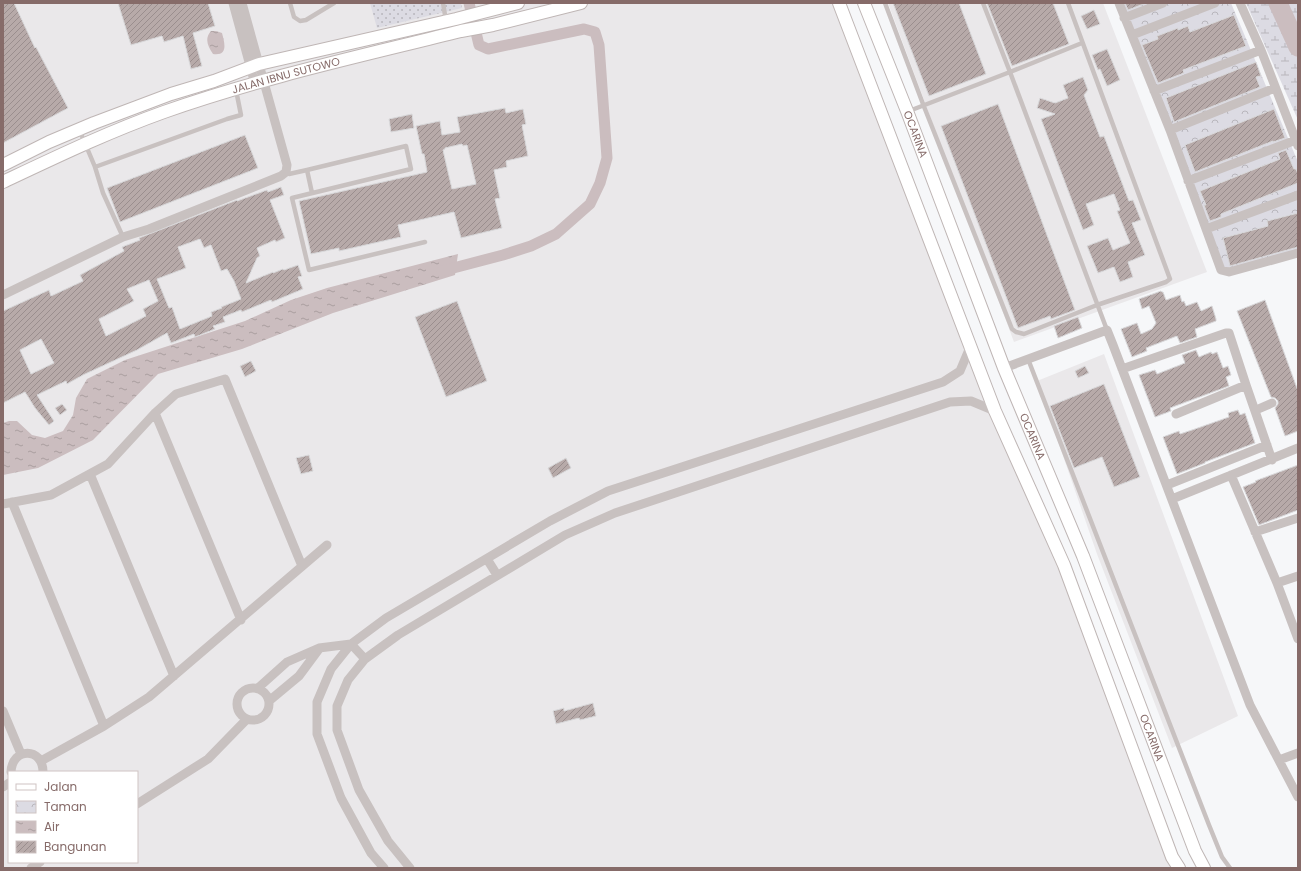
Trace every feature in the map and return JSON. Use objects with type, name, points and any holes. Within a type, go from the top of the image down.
[{"type":"main road","name":"JALAN IBNU SUTOWO","points":[[3,165],[79,129],[171,94],[214,81],[255,66],[517,3]]},
{"type":"main road","name":"JALAN IBNU SUTOWO","points":[[3,182],[85,144],[163,113],[236,89],[461,31],[493,25],[581,3]]},
{"type":"main road","name":"OCARINA","points":[[839,3],[995,411],[1064,564],[1172,857],[1179,868]]},
{"type":"main road","name":"OCARINA","points":[[864,3],[907,111],[1004,368],[1083,556],[1195,851],[1204,868]]},
{"type":"main road","points":[[1064,564],[1083,556]]},
{"type":"street","points":[[3,295],[123,237],[149,229],[281,176],[286,172],[287,165],[233,3]]},
{"type":"street","points":[[242,3],[255,66]]},
{"type":"street","points":[[1118,3],[1170,130],[1221,270],[1229,272],[1298,253]]},
{"type":"street","points":[[1124,18],[1164,3]]},
{"type":"street","points":[[1132,36],[1215,3]]},
{"type":"street","points":[[1188,181],[1297,143],[1261,50],[1240,3]]},
{"type":"street","points":[[1154,91],[1261,50]]},
{"type":"street","points":[[1170,130],[1275,88]]},
{"type":"street","points":[[1206,229],[1298,195]]},
{"type":"street","points":[[1004,368],[1106,330],[1167,485],[1250,705],[1298,797]]},
{"type":"street","points":[[1122,369],[1229,333],[1272,460]]},
{"type":"street","points":[[384,868],[371,853],[341,798],[317,734],[317,702],[331,669],[351,644],[386,618],[550,521],[608,491],[943,382],[960,371],[970,345]]},
{"type":"street","points":[[104,726],[7,503],[51,495],[108,464],[155,413],[176,394],[225,379],[302,566]]},
{"type":"street","points":[[1176,414],[1246,385]]},
{"type":"street","points":[[410,868],[388,841],[359,790],[337,730],[337,706],[348,680],[365,659],[398,635],[565,535],[615,513],[950,402],[971,401],[995,411]]},
{"type":"street","points":[[1256,410],[1272,403]]},
{"type":"street","points":[[155,413],[240,620]]},
{"type":"street","points":[[1167,485],[1267,445]]},
{"type":"street","points":[[1172,500],[1298,448]]},
{"type":"street","points":[[90,474],[174,676]]},
{"type":"street","points":[[1231,475],[1277,583],[1298,638]]},
{"type":"street","points":[[1255,532],[1298,518]]},
{"type":"street","points":[[41,761],[104,726],[149,697],[327,545]]},
{"type":"street","points":[[487,558],[497,575]]},
{"type":"street","points":[[1277,583],[1298,576]]},
{"type":"street","points":[[258,688],[287,662],[319,648],[351,644]]},
{"type":"street","points":[[351,644],[365,659]]},
{"type":"street","points":[[269,701],[299,676],[319,648]]},
{"type":"street","points":[[258,688],[267,695],[269,708],[265,715],[259,720],[246,720],[238,711],[236,705],[237,699],[240,693],[245,690],[258,688]]},
{"type":"street","points":[[3,711],[21,754]]},
{"type":"street","points":[[138,803],[208,759],[246,720]]},
{"type":"street","points":[[1279,760],[1298,753]]},
{"type":"street","points":[[11,771],[11,766],[15,759],[21,754],[32,754],[37,757],[41,761],[43,771]]},
{"type":"lane","points":[[290,3],[294,17],[300,21],[306,20],[334,3]]},
{"type":"lane","points":[[443,3],[451,20]]},
{"type":"lane","points":[[885,3],[923,104],[1012,329],[1024,334],[1097,305],[1169,281],[1170,278],[1068,3]]},
{"type":"lane","points":[[983,3],[1106,330]]},
{"type":"lane","points":[[907,111],[1082,43]]},
{"type":"lane","points":[[95,167],[241,115],[236,89]]},
{"type":"lane","points":[[79,129],[123,237]]},
{"type":"lane","points":[[286,172],[290,174],[406,146],[411,170],[292,198],[309,270],[425,242]]},
{"type":"lane","points":[[307,170],[312,193]]},
{"type":"lane","points":[[1028,359],[1222,857],[1230,868]]},
{"type":"shaded area","points":[[3,3],[839,3],[971,345],[1064,565],[1179,868],[3,868]]},
{"type":"shaded area","points":[[888,3],[1103,3],[1207,272],[1014,342]]},
{"type":"shaded area","points":[[1104,354],[1238,716],[1172,748],[1097,554],[1037,381]]},
{"type":"green space","points":[[370,3],[461,3],[462,8],[377,28]]},
{"type":"green space","points":[[1120,3],[1231,3],[1298,162],[1298,251],[1224,269]]},
{"type":"green space","points":[[1246,3],[1298,3],[1298,120]]},
{"type":"water","points":[[211,31],[222,33],[224,48],[221,53],[213,54],[210,48],[207,40]]},
{"type":"water","points":[[458,254],[455,275],[333,313],[242,349],[158,374],[93,440],[38,468],[3,475],[3,423],[17,421],[32,435],[45,438],[63,431],[73,415],[76,398],[87,379],[125,360],[245,321],[291,300],[327,288]]},
{"type":"building","points":[[3,3],[14,3],[35,48],[36,47],[68,108],[3,143]]},
{"type":"building","points":[[118,3],[208,3],[215,26],[193,33],[202,66],[191,69],[183,36],[164,42],[162,36],[131,45]]},
{"type":"building","points":[[893,3],[959,3],[986,74],[929,96]]},
{"type":"building","points":[[987,3],[1053,3],[1069,44],[1012,66]]},
{"type":"building","points":[[1125,3],[1146,3],[1128,10]]},
{"type":"building","points":[[1094,10],[1100,24],[1087,29],[1081,16]]},
{"type":"building","points":[[1234,15],[1246,46],[1183,70],[1184,73],[1158,83],[1142,45],[1158,39],[1157,36],[1178,28],[1178,30],[1188,26],[1190,32]]},
{"type":"building","points":[[1107,49],[1120,80],[1107,86],[1092,55]]},
{"type":"building","points":[[1256,62],[1261,76],[1256,77],[1260,87],[1174,122],[1166,98]]},
{"type":"building","points":[[1083,77],[1088,90],[1084,95],[1100,137],[1104,136],[1129,201],[1133,200],[1141,220],[1132,223],[1145,255],[1128,262],[1133,277],[1120,282],[1114,267],[1098,273],[1087,246],[1108,238],[1113,250],[1130,243],[1117,211],[1120,210],[1114,194],[1086,204],[1094,225],[1083,230],[1041,119],[1055,114],[1037,108],[1040,98],[1055,103],[1068,98],[1063,85]]},
{"type":"building","points":[[998,104],[1075,310],[1051,319],[1050,316],[1018,328],[941,126]]},
{"type":"building","points":[[505,108],[506,113],[523,109],[526,124],[522,125],[528,156],[506,161],[507,167],[494,170],[500,198],[495,199],[502,228],[461,238],[454,212],[398,225],[401,237],[339,251],[339,248],[311,254],[299,201],[427,172],[424,154],[422,154],[416,126],[440,121],[442,135],[460,132],[457,117]],"holes":[[[462,144],[463,146],[467,145],[476,184],[452,189],[443,150],[445,148]]]},
{"type":"building","points":[[1274,109],[1285,138],[1273,141],[1195,172],[1185,145]]},
{"type":"building","points":[[412,114],[414,128],[391,132],[389,119]]},
{"type":"building","points":[[245,135],[258,168],[120,222],[107,188]]},
{"type":"building","points":[[1286,150],[1294,169],[1296,169],[1298,174],[1298,183],[1221,214],[1221,217],[1210,221],[1204,205],[1206,205],[1200,191],[1280,159],[1278,153]]},
{"type":"building","points":[[281,187],[284,195],[270,200],[285,238],[276,242],[275,240],[257,248],[260,256],[257,258],[246,283],[273,272],[298,265],[302,276],[298,277],[303,289],[272,302],[271,300],[242,312],[241,310],[223,317],[225,322],[213,326],[215,329],[195,337],[194,334],[171,343],[167,333],[137,350],[67,384],[66,381],[37,395],[54,421],[49,425],[35,408],[25,392],[3,403],[3,311],[49,290],[51,296],[83,281],[80,275],[124,251],[122,247],[140,240],[139,238],[237,200],[267,190],[268,192]],"holes":[[[200,239],[204,248],[211,245],[221,271],[227,269],[234,281],[241,299],[211,312],[212,316],[180,329],[172,307],[169,308],[157,279],[186,268],[178,247]],[[149,280],[158,301],[143,309],[146,316],[106,336],[99,319],[134,301],[127,289]],[[41,339],[54,363],[31,374],[20,350]]]},
{"type":"building","points":[[1298,213],[1298,247],[1230,266],[1223,238],[1268,226],[1267,221]]},
{"type":"building","points":[[1161,291],[1163,292],[1166,300],[1180,295],[1182,302],[1184,301],[1186,306],[1197,302],[1201,311],[1212,306],[1216,321],[1195,329],[1197,337],[1180,343],[1177,336],[1146,348],[1147,351],[1132,357],[1121,329],[1137,323],[1141,334],[1152,329],[1156,323],[1149,306],[1142,309],[1139,299]]},
{"type":"building","points":[[1265,300],[1298,391],[1298,431],[1285,436],[1275,408],[1278,401],[1271,397],[1237,311]]},
{"type":"building","points":[[457,301],[487,381],[446,397],[415,317]]},
{"type":"building","points":[[1078,317],[1082,328],[1058,338],[1054,326]]},
{"type":"building","points":[[1196,350],[1199,357],[1211,352],[1212,354],[1217,352],[1223,368],[1228,366],[1231,375],[1226,377],[1229,386],[1170,408],[1171,411],[1155,417],[1139,375],[1155,370],[1157,374],[1185,363],[1182,355]]},
{"type":"building","points":[[251,361],[256,371],[245,377],[240,366]]},
{"type":"building","points":[[1085,366],[1089,373],[1078,378],[1075,371]]},
{"type":"building","points":[[1104,384],[1140,477],[1114,487],[1102,457],[1074,468],[1050,406]]},
{"type":"building","points":[[62,404],[67,410],[60,415],[55,408]]},
{"type":"building","points":[[1238,410],[1240,415],[1245,413],[1255,443],[1177,474],[1163,437],[1179,431],[1180,434],[1229,417],[1228,413]]},
{"type":"building","points":[[309,455],[313,471],[301,474],[296,458]]},
{"type":"building","points":[[566,458],[571,468],[553,478],[548,468]]},
{"type":"building","points":[[1298,465],[1298,510],[1259,525],[1243,487]]},
{"type":"building","points":[[593,703],[596,716],[580,720],[579,718],[556,724],[553,711],[564,708],[564,711]]},
{"type":"waterway","points":[[442,271],[531,246],[556,234],[590,204],[600,183],[607,158],[599,45],[595,32],[584,29],[488,49],[479,45],[469,3]]},
{"type":"waterway","points":[[1278,3],[1298,47]]}]
